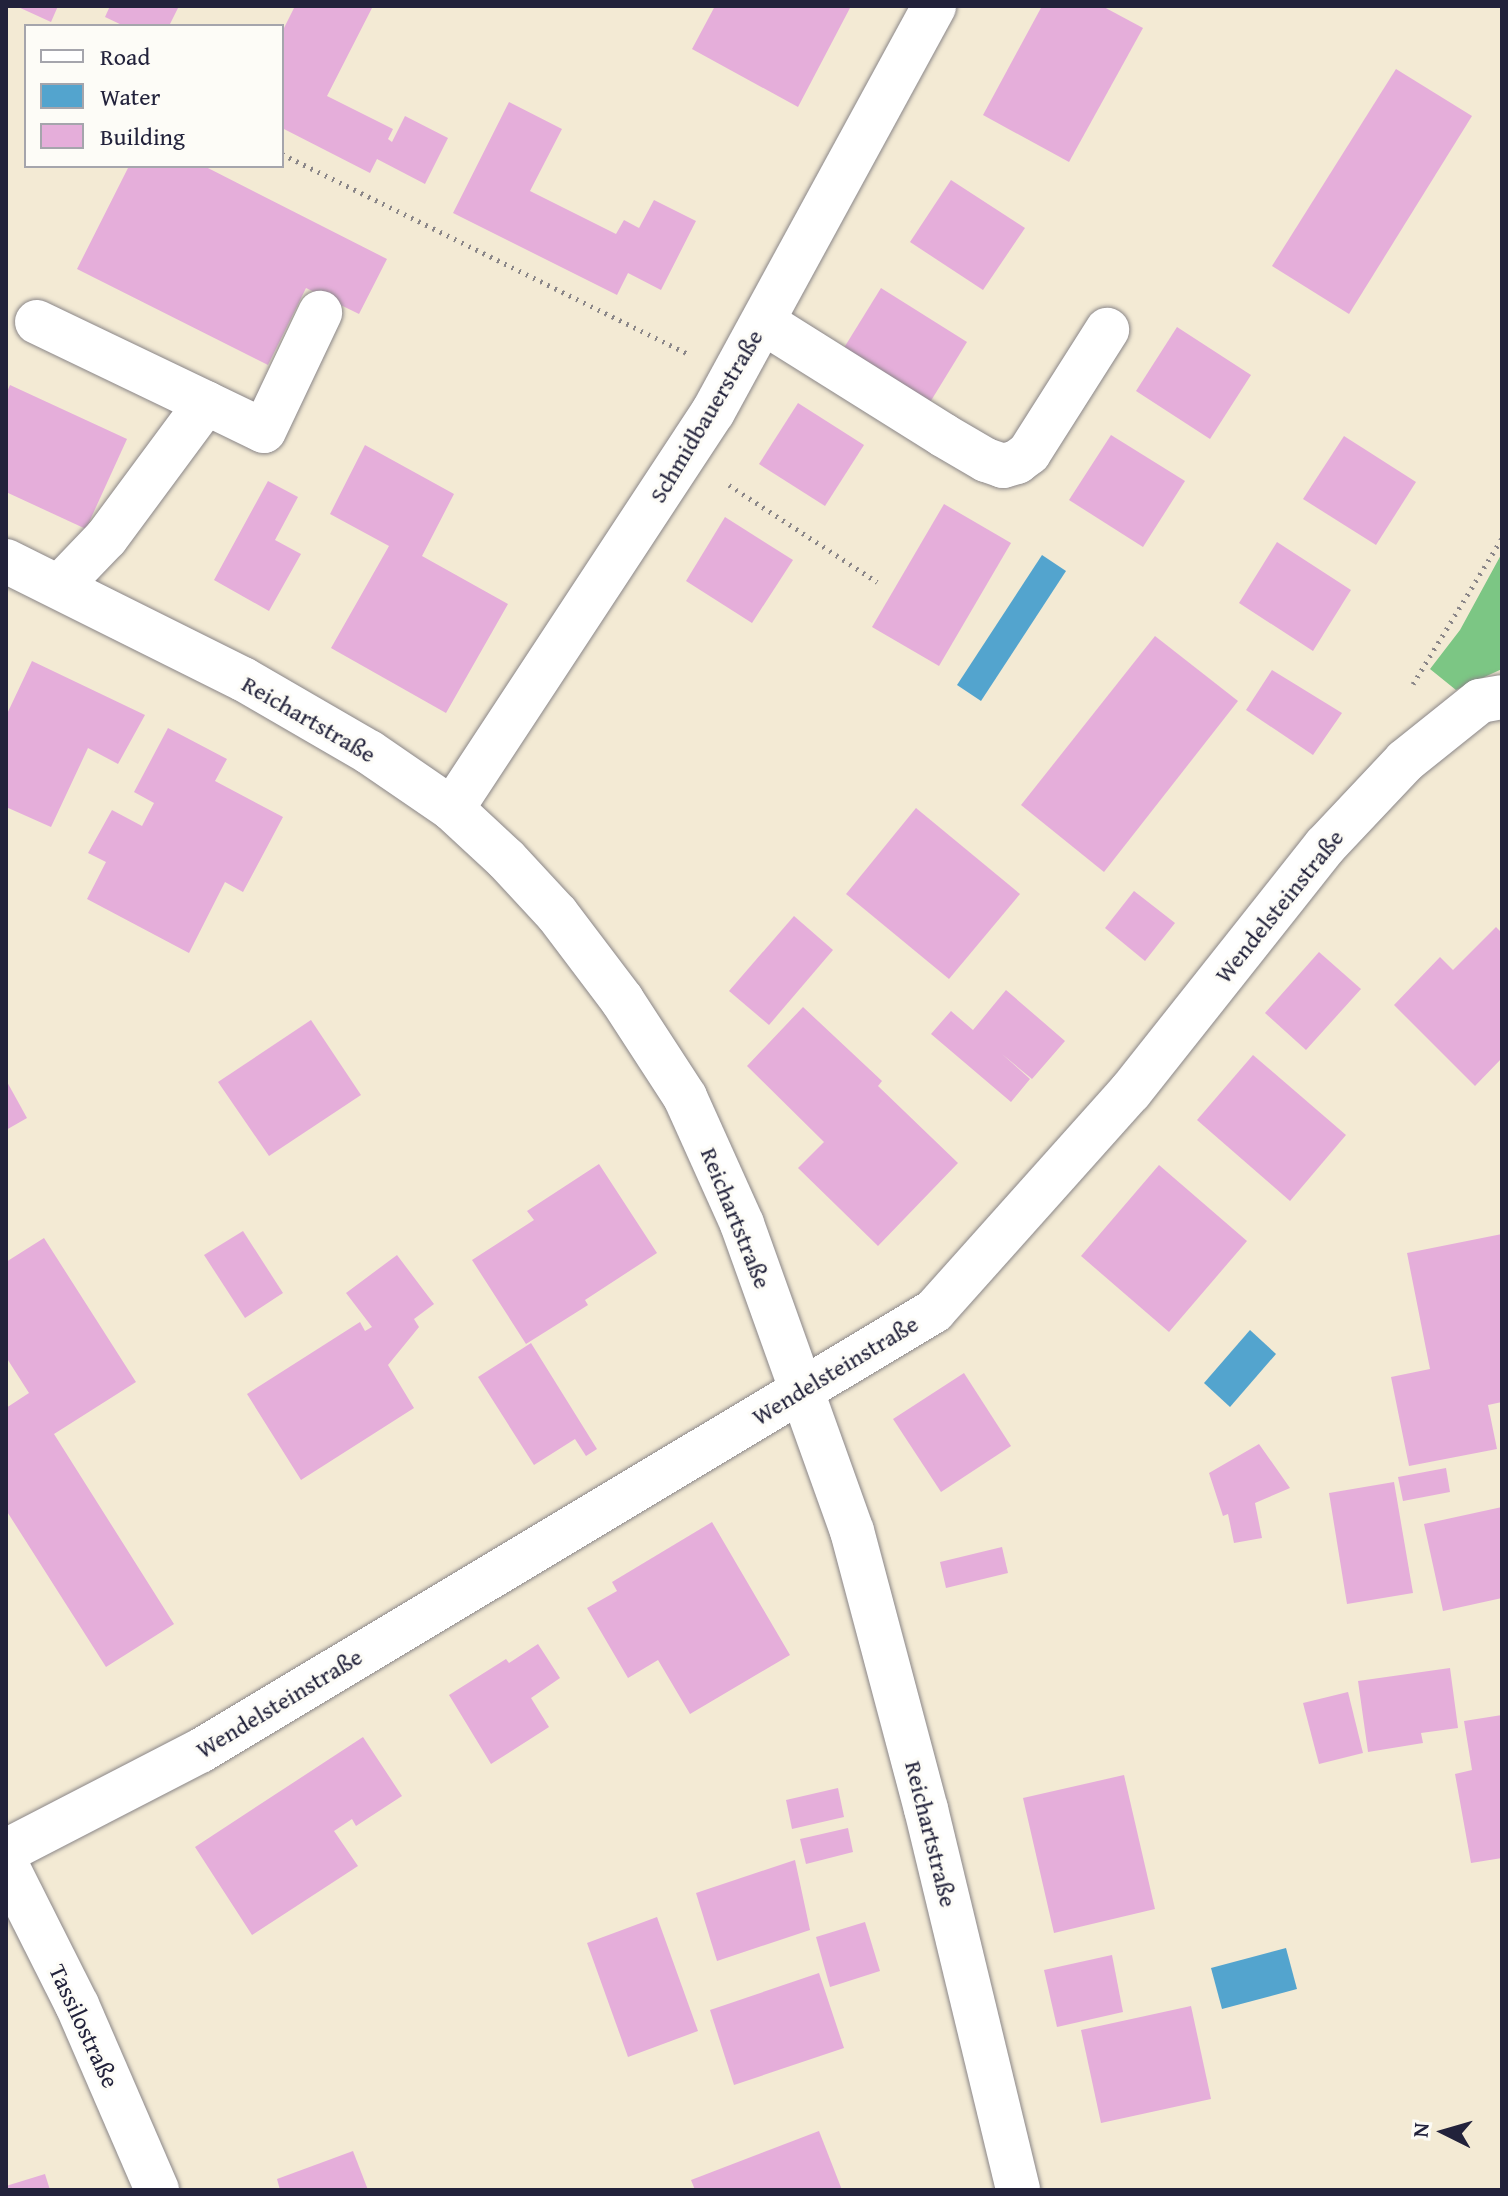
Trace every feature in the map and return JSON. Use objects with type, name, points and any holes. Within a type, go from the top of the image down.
[{"type":"street","name":"Schmidbauerstraße","points":[[452,809],[685,456],[734,376],[934,6]]},
{"type":"street","points":[[37,322],[264,431],[320,313]]},
{"type":"street","points":[[763,322],[954,441],[1003,466],[1017,462],[1029,453],[1107,330]]},
{"type":"street","points":[[60,586],[106,538],[206,403]]},
{"type":"street","name":"Reichartstraße","points":[[6,561],[243,679],[369,752],[452,809],[506,859],[557,914],[622,1000],[685,1097],[742,1224],[852,1531],[926,1809],[1018,2190]]},
{"type":"street","name":"Wendelsteinstraße","points":[[6,1851],[200,1751],[934,1311],[1130,1092],[1325,846],[1405,761],[1480,701],[1502,697]]},
{"type":"street","name":"Tassilostraße","points":[[6,1864],[77,2005],[157,2190]]},
{"type":"path","points":[[284,155],[734,376]]},
{"type":"path","points":[[685,456],[877,582]]},
{"type":"green space","points":[[1502,553],[1502,669],[1456,690],[1430,669],[1460,630]]},
{"type":"water","points":[[1042,555],[1066,571],[981,701],[957,685]]},
{"type":"water","points":[[1250,1330],[1276,1354],[1230,1407],[1204,1383]]},
{"type":"water","points":[[1286,1948],[1297,1989],[1222,2009],[1211,1968]]},
{"type":"building","points":[[16,6],[58,6],[51,22]]},
{"type":"building","points":[[110,6],[179,6],[170,24],[120,24],[105,17]]},
{"type":"building","points":[[295,6],[373,6],[327,96],[393,129],[388,139],[392,142],[405,116],[448,138],[425,184],[377,159],[370,173],[284,129],[284,28]]},
{"type":"building","points":[[715,6],[851,6],[798,107],[692,49]]},
{"type":"building","points":[[1042,6],[1102,6],[1143,28],[1069,162],[983,115]]},
{"type":"building","points":[[1396,69],[1472,116],[1349,314],[1272,266]]},
{"type":"building","points":[[509,102],[562,129],[530,191],[616,234],[624,220],[639,228],[654,200],[696,221],[661,290],[628,273],[617,295],[453,213]]},
{"type":"building","points":[[128,168],[208,168],[387,259],[359,314],[306,288],[268,365],[77,269]]},
{"type":"building","points":[[951,180],[1025,228],[983,290],[910,242]]},
{"type":"building","points":[[881,288],[967,342],[929,404],[842,351]]},
{"type":"building","points":[[1177,327],[1251,375],[1210,439],[1136,391]]},
{"type":"building","points":[[10,385],[127,439],[86,529],[6,492],[6,394]]},
{"type":"building","points":[[798,403],[864,445],[825,506],[759,464]]},
{"type":"building","points":[[1111,435],[1185,481],[1143,547],[1069,500]]},
{"type":"building","points":[[1344,436],[1416,482],[1376,545],[1303,499]]},
{"type":"building","points":[[365,445],[454,494],[422,556],[508,604],[446,713],[331,648],[389,546],[330,514]]},
{"type":"building","points":[[268,481],[298,497],[275,540],[301,554],[269,611],[214,580]]},
{"type":"building","points":[[944,504],[1011,543],[939,666],[872,627]]},
{"type":"building","points":[[725,517],[793,560],[752,623],[686,581]]},
{"type":"building","points":[[1277,542],[1351,590],[1313,651],[1239,603]]},
{"type":"building","points":[[1155,636],[1238,701],[1104,872],[1021,805]]},
{"type":"building","points":[[32,661],[145,715],[118,764],[88,748],[51,827],[6,807],[6,716]]},
{"type":"building","points":[[1272,670],[1342,713],[1313,755],[1246,710]]},
{"type":"building","points":[[168,728],[227,759],[215,781],[283,817],[243,892],[225,882],[189,953],[87,899],[106,862],[88,853],[112,810],[142,826],[154,803],[134,792]]},
{"type":"building","points":[[916,808],[1020,894],[949,979],[846,894]]},
{"type":"building","points":[[1134,891],[1175,923],[1145,961],[1105,928]]},
{"type":"building","points":[[794,916],[833,950],[769,1025],[729,991]]},
{"type":"building","points":[[1496,927],[1502,933],[1502,1058],[1475,1086],[1394,1005],[1440,957],[1453,970]]},
{"type":"building","points":[[1319,952],[1361,989],[1306,1050],[1265,1013]]},
{"type":"building","points":[[1006,990],[1065,1041],[1032,1079],[1002,1054],[1030,1079],[1011,1102],[931,1034],[951,1011],[973,1030]]},
{"type":"building","points":[[803,1007],[882,1081],[878,1086],[958,1163],[878,1246],[798,1168],[824,1142],[747,1066]]},
{"type":"building","points":[[311,1020],[361,1095],[269,1156],[218,1082]]},
{"type":"building","points":[[1253,1055],[1346,1135],[1290,1201],[1197,1120]]},
{"type":"building","points":[[6,1080],[27,1118],[6,1130]]},
{"type":"building","points":[[599,1164],[657,1253],[585,1300],[588,1305],[526,1344],[472,1260],[534,1220],[527,1211]]},
{"type":"building","points":[[1159,1165],[1247,1241],[1169,1332],[1081,1256]]},
{"type":"building","points":[[243,1231],[283,1293],[245,1318],[204,1255]]},
{"type":"building","points":[[1502,1234],[1502,1402],[1488,1405],[1497,1449],[1409,1466],[1391,1377],[1430,1369],[1407,1253]]},
{"type":"building","points":[[44,1238],[136,1382],[54,1434],[174,1624],[106,1667],[6,1510],[6,1408],[29,1393],[6,1357],[6,1262]]},
{"type":"building","points":[[397,1255],[434,1304],[414,1319],[419,1327],[388,1365],[414,1408],[301,1480],[247,1394],[360,1322],[365,1331],[372,1327],[346,1293]]},
{"type":"building","points":[[531,1343],[597,1449],[586,1456],[575,1439],[534,1465],[478,1377]]},
{"type":"building","points":[[964,1373],[1011,1446],[941,1492],[893,1419]]},
{"type":"building","points":[[1259,1444],[1290,1488],[1255,1503],[1262,1538],[1234,1543],[1228,1514],[1223,1516],[1209,1473]]},
{"type":"building","points":[[1446,1468],[1450,1492],[1403,1501],[1398,1477]]},
{"type":"building","points":[[1394,1482],[1413,1593],[1347,1604],[1329,1493]]},
{"type":"building","points":[[1502,1507],[1502,1598],[1443,1611],[1424,1524]]},
{"type":"building","points":[[712,1522],[790,1655],[690,1714],[658,1660],[628,1678],[587,1608],[617,1591],[612,1582]]},
{"type":"building","points":[[1002,1547],[1008,1573],[946,1588],[940,1562]]},
{"type":"building","points":[[538,1644],[560,1678],[531,1698],[549,1727],[491,1764],[449,1695],[506,1659],[509,1663]]},
{"type":"building","points":[[1450,1668],[1458,1728],[1421,1733],[1423,1743],[1368,1752],[1358,1681]]},
{"type":"building","points":[[1348,1692],[1363,1753],[1319,1764],[1303,1703]]},
{"type":"building","points":[[1502,1715],[1502,1858],[1471,1863],[1455,1774],[1472,1770],[1464,1721]]},
{"type":"building","points":[[363,1737],[402,1796],[356,1826],[352,1819],[334,1831],[358,1866],[252,1935],[195,1847]]},
{"type":"building","points":[[1124,1775],[1155,1909],[1054,1933],[1023,1798]]},
{"type":"building","points":[[838,1788],[844,1817],[792,1829],[786,1800]]},
{"type":"building","points":[[848,1828],[853,1852],[806,1864],[800,1839]]},
{"type":"building","points":[[795,1860],[810,1930],[717,1961],[696,1893]]},
{"type":"building","points":[[657,1917],[698,2031],[628,2057],[587,1943]]},
{"type":"building","points":[[865,1922],[880,1971],[830,1987],[816,1937]]},
{"type":"building","points":[[1112,1955],[1123,2012],[1057,2027],[1044,1970]]},
{"type":"building","points":[[819,1973],[844,2048],[734,2085],[710,2010]]},
{"type":"building","points":[[1191,2006],[1211,2099],[1101,2123],[1081,2030]]},
{"type":"building","points":[[819,2131],[842,2190],[695,2190],[691,2180]]},
{"type":"building","points":[[353,2151],[368,2190],[280,2190],[277,2179]]},
{"type":"building","points":[[45,2174],[50,2190],[6,2190],[6,2186]]}]
